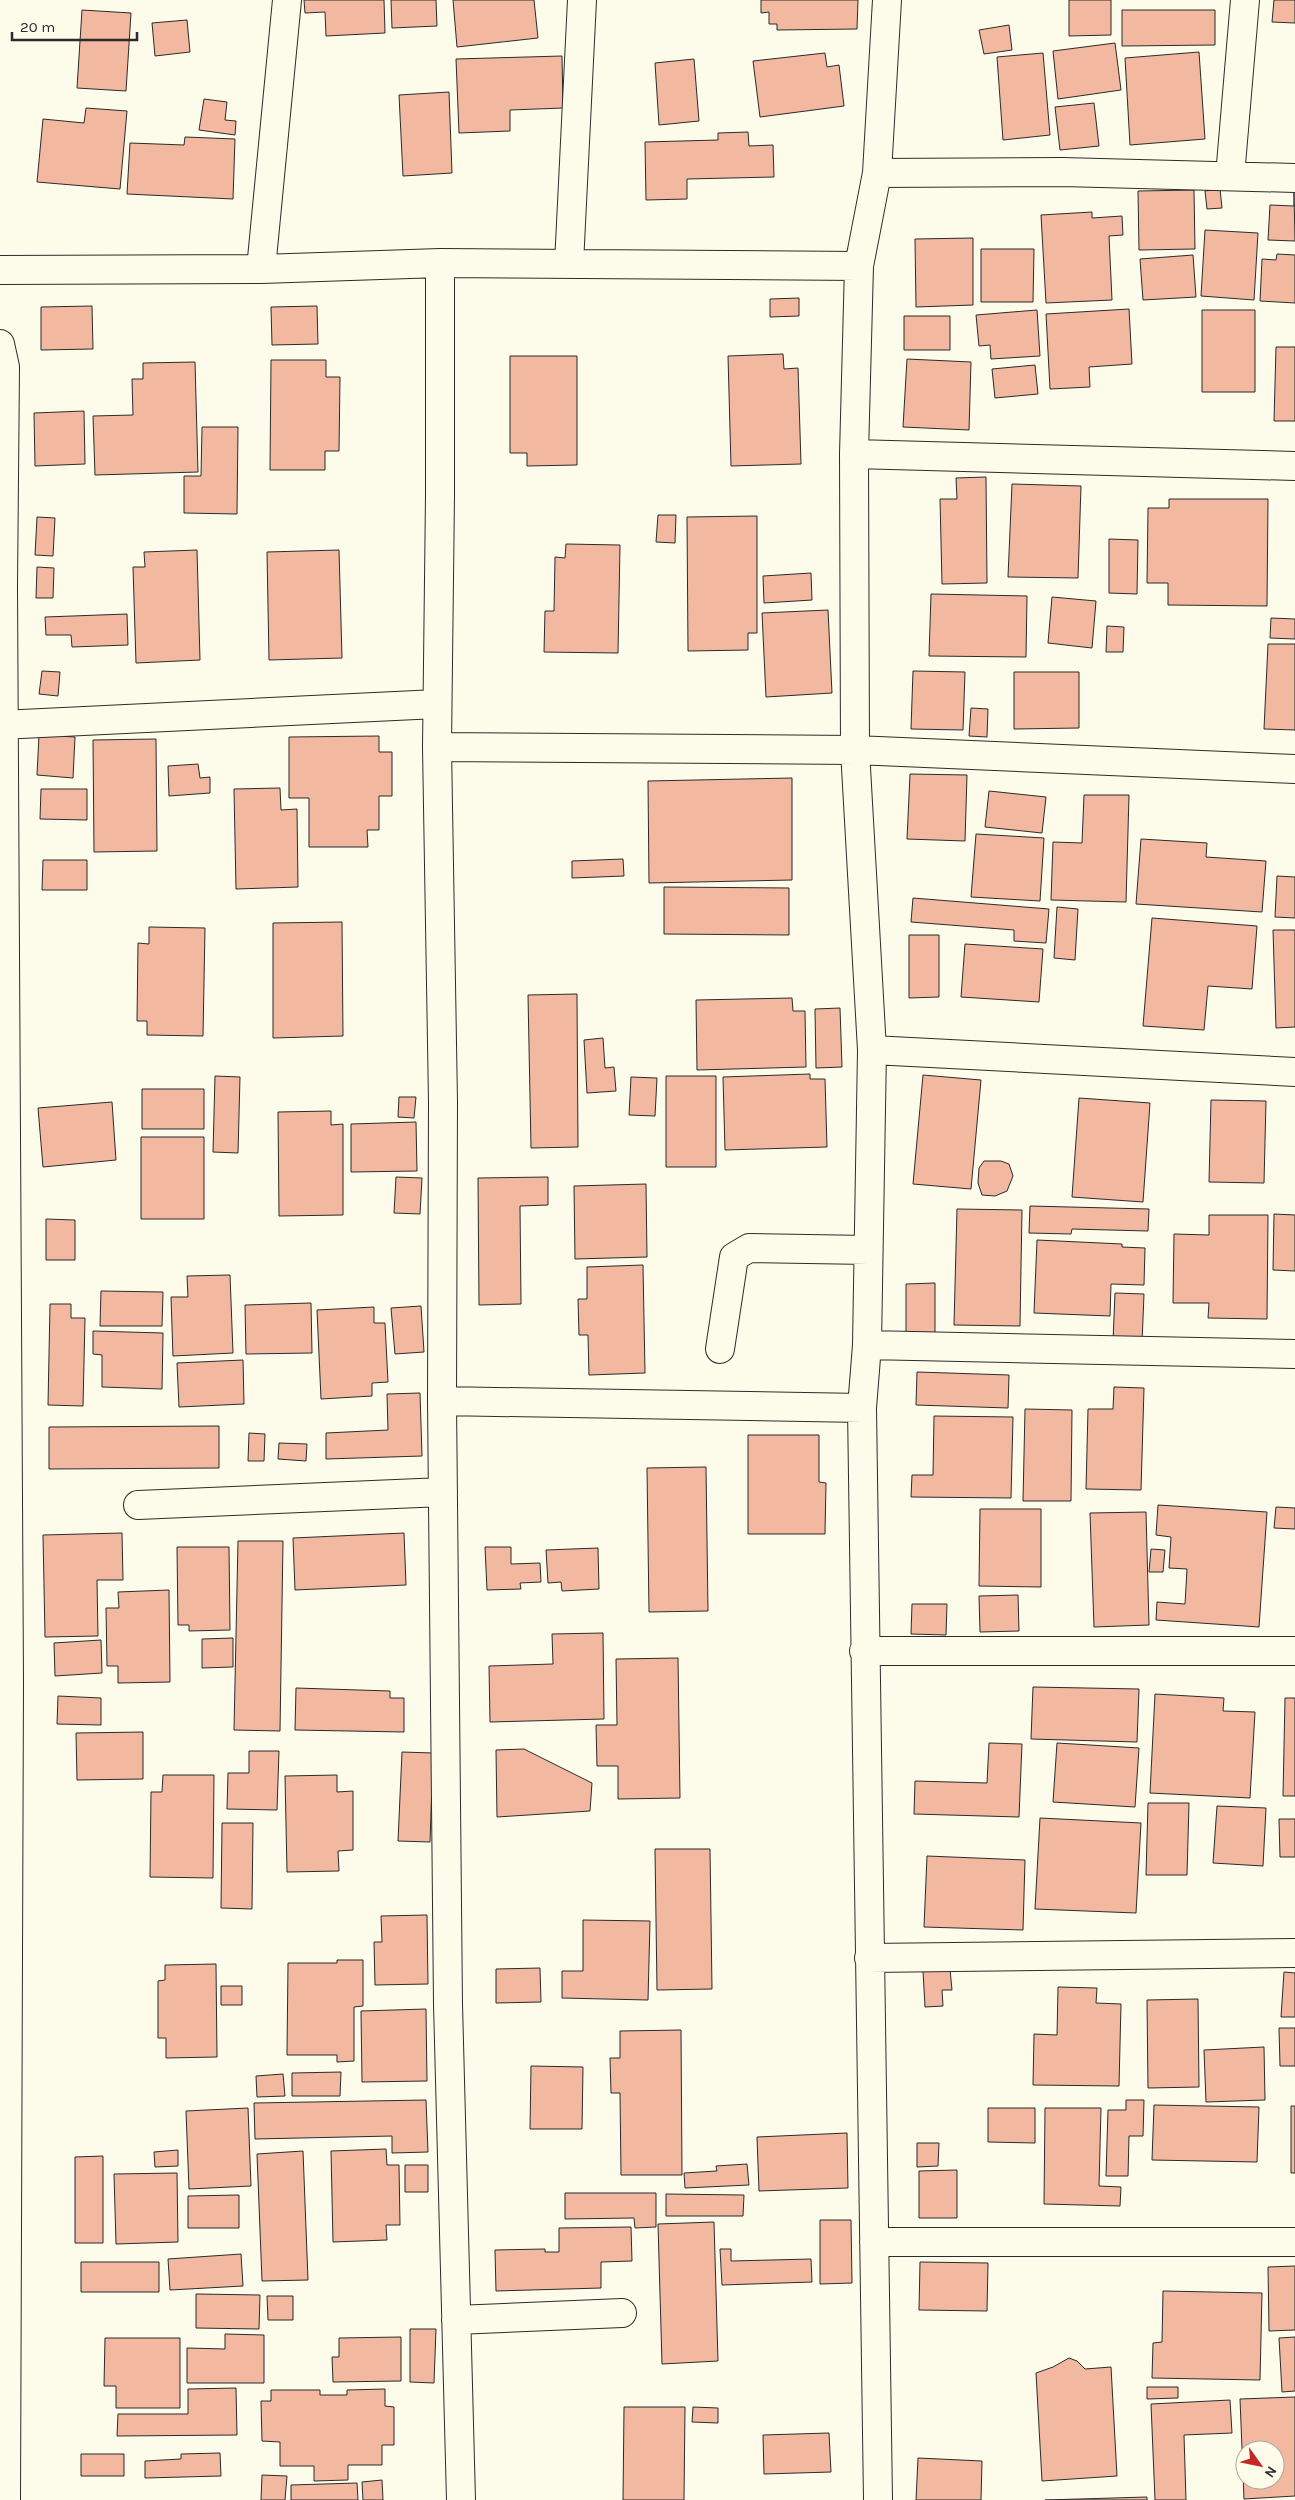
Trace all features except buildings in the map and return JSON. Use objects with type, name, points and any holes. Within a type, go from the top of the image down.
[{"type":"street","points":[[261,269],[287,0]]},
{"type":"street","points":[[569,264],[582,0]]},
{"type":"street","points":[[878,2500],[864,1651],[862,1408],[867,1345],[872,1050],[855,750],[854,454],[859,266],[876,173],[886,0]]},
{"type":"street","points":[[1230,176],[1245,0]]},
{"type":"street","points":[[876,173],[1062,172],[1295,178]]},
{"type":"street","points":[[440,263],[437,747],[443,1102],[442,1402],[448,2004],[461,2500]]},
{"type":"street","points":[[0,270],[261,269],[440,263],[859,266]]},
{"type":"street","points":[[0,344],[5,367],[2,725],[6,2500]]},
{"type":"street","points":[[854,454],[1295,466]]},
{"type":"street","points":[[2,725],[437,704]]},
{"type":"street","points":[[437,747],[855,750],[1295,768]]},
{"type":"street","points":[[872,1050],[1295,1072]]},
{"type":"street","points":[[720,1349],[734,1257],[749,1248],[868,1250]]},
{"type":"street","points":[[867,1345],[1295,1354]]},
{"type":"street","points":[[442,1402],[862,1408]]},
{"type":"street","points":[[138,1505],[443,1492]]},
{"type":"street","points":[[864,1651],[1295,1651]]},
{"type":"street","points":[[869,1958],[1295,1953]]},
{"type":"street","points":[[874,2242],[1295,2242]]},
{"type":"street","points":[[456,2320],[622,2313]]}]
